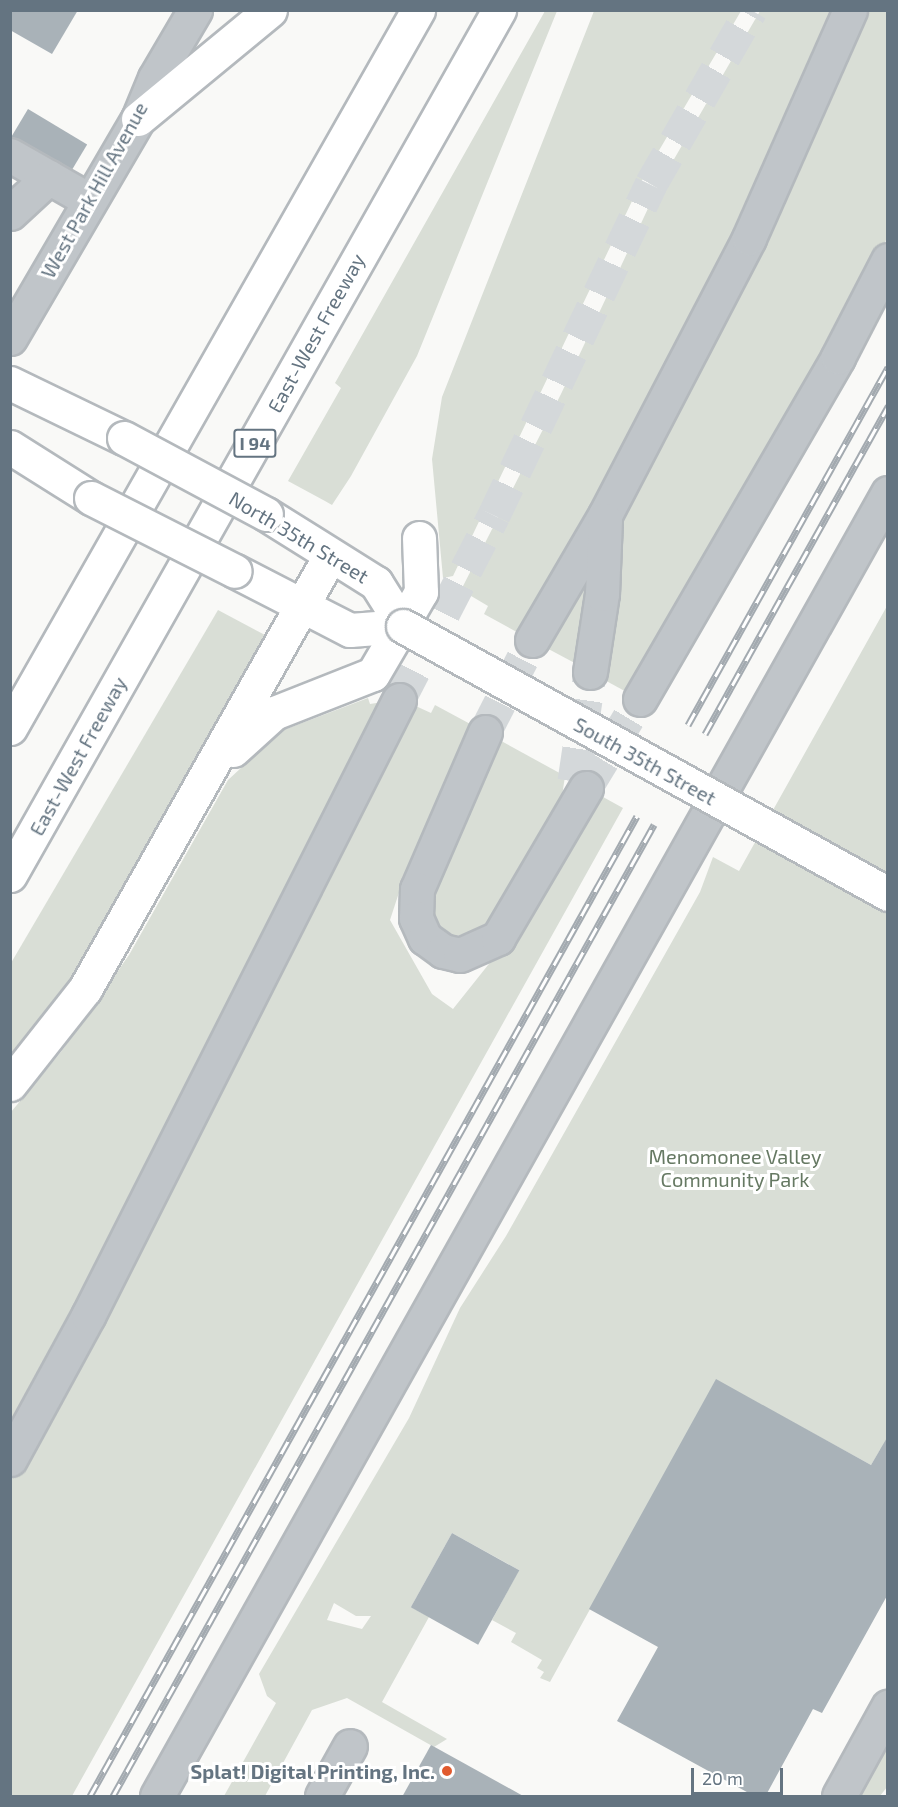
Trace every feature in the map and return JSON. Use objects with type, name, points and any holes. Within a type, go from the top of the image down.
[{"type":"main road","points":[[138,119],[270,10]]},
{"type":"main road","points":[[10,728],[418,10]]},
{"type":"main road","name":"East-West Freeway","points":[[10,875],[499,10]]},
{"type":"main road","name":"North 35th Street","points":[[10,383],[124,438],[266,514],[376,583],[403,626]]},
{"type":"main road","points":[[10,447],[91,498],[350,630],[403,626]]},
{"type":"main road","points":[[208,777],[274,713],[373,674],[421,592],[419,538]]},
{"type":"main road","points":[[10,1084],[85,989],[208,777],[330,556]]},
{"type":"main road","name":"South 35th Street","points":[[403,626],[888,894]]},
{"type":"street","name":"West Park Hill Avenue","points":[[10,338],[20,298],[89,200],[138,119],[155,78],[195,10]]},
{"type":"street","points":[[532,640],[605,515],[784,166],[850,10]]},
{"type":"street","points":[[10,155],[89,200]]},
{"type":"street","points":[[10,213],[49,177]]},
{"type":"street","points":[[640,699],[838,357],[888,260]]},
{"type":"street","points":[[157,1797],[888,493]]},
{"type":"street","points":[[590,672],[602,594],[605,515]]},
{"type":"street","points":[[10,1459],[82,1327],[399,700]]},
{"type":"street","points":[[485,732],[417,889],[416,918],[425,938],[443,951],[460,955],[498,938],[577,793]]},
{"type":"street","points":[[839,1797],[888,1707]]},
{"type":"street","points":[[322,1797],[350,1746]]},
{"type":"green space","points":[[545,11],[557,11],[417,356],[351,476],[332,505],[288,481],[341,388],[335,383]]},
{"type":"green space","points":[[594,11],[741,11],[644,176],[453,576],[443,578],[432,459],[442,397]]},
{"type":"green space","points":[[760,11],[840,11],[806,94],[526,637],[484,614],[488,606],[461,590],[561,394],[659,185]]},
{"type":"green space","points":[[862,11],[887,11],[887,238],[832,353],[632,695],[599,677],[612,527]]},
{"type":"green space","points":[[590,563],[586,669],[539,644]]},
{"type":"green space","name":"Menomonee Valley Community Park","points":[[887,606],[887,1454],[880,1450],[871,1465],[716,1380],[550,1682],[540,1678],[544,1672],[537,1668],[542,1660],[511,1642],[516,1633],[492,1620],[519,1570],[452,1533],[411,1607],[429,1617],[382,1702],[447,1739],[434,1747],[347,1698],[312,1710],[265,1796],[224,1796],[276,1703],[267,1696],[259,1674],[409,1418],[460,1308],[506,1236],[700,892],[713,857],[739,871]],"holes":[[[334,1603],[356,1616],[371,1616],[362,1629],[327,1620]]]},
{"type":"green space","points":[[218,610],[265,635],[130,883],[73,976],[11,1060],[11,963]]},
{"type":"green space","points":[[368,698],[370,704],[389,701],[11,1442],[11,1112],[61,1052],[129,955],[228,780],[281,731]]},
{"type":"green space","points":[[407,702],[431,713],[435,705],[474,726],[408,865],[390,920],[432,994],[453,1009],[496,955],[594,792],[623,808],[72,1796],[11,1796],[11,1474]]},
{"type":"green space","points":[[492,736],[565,776],[560,810],[491,920],[471,933],[455,936],[437,925],[430,905],[431,875]]},
{"type":"green space","points":[[887,1742],[887,1787],[880,1796],[858,1796]]},
{"type":"building","points":[[10,10],[78,10],[52,54],[10,30]]},
{"type":"building","points":[[28,109],[87,145],[71,172],[12,136]]},
{"type":"building","points":[[716,1379],[871,1465],[888,1436],[888,1594],[822,1713],[813,1709],[765,1797],[756,1797],[617,1721],[658,1647],[589,1609]]},
{"type":"building","points":[[452,1533],[519,1570],[478,1645],[411,1607]]},
{"type":"building","name":"Splat! Digital Printing, Inc.","points":[[431,1745],[525,1797],[402,1797]]},
{"type":"tunnel","points":[[399,700],[494,515],[651,184],[751,10]]},
{"type":"tunnel","points":[[485,732],[532,640]]},
{"type":"tunnel","points":[[574,781],[590,672]]},
{"type":"tunnel","points":[[586,788],[640,699]]},
{"type":"railway","points":[[688,725],[888,367]]},
{"type":"railway","points":[[705,734],[888,406]]},
{"type":"railway","points":[[90,1796],[637,816]]},
{"type":"railway","points":[[113,1796],[654,825]]},
{"type":"place","name":"Splat! Digital Printing, Inc.","points":[[447,1771]]}]
